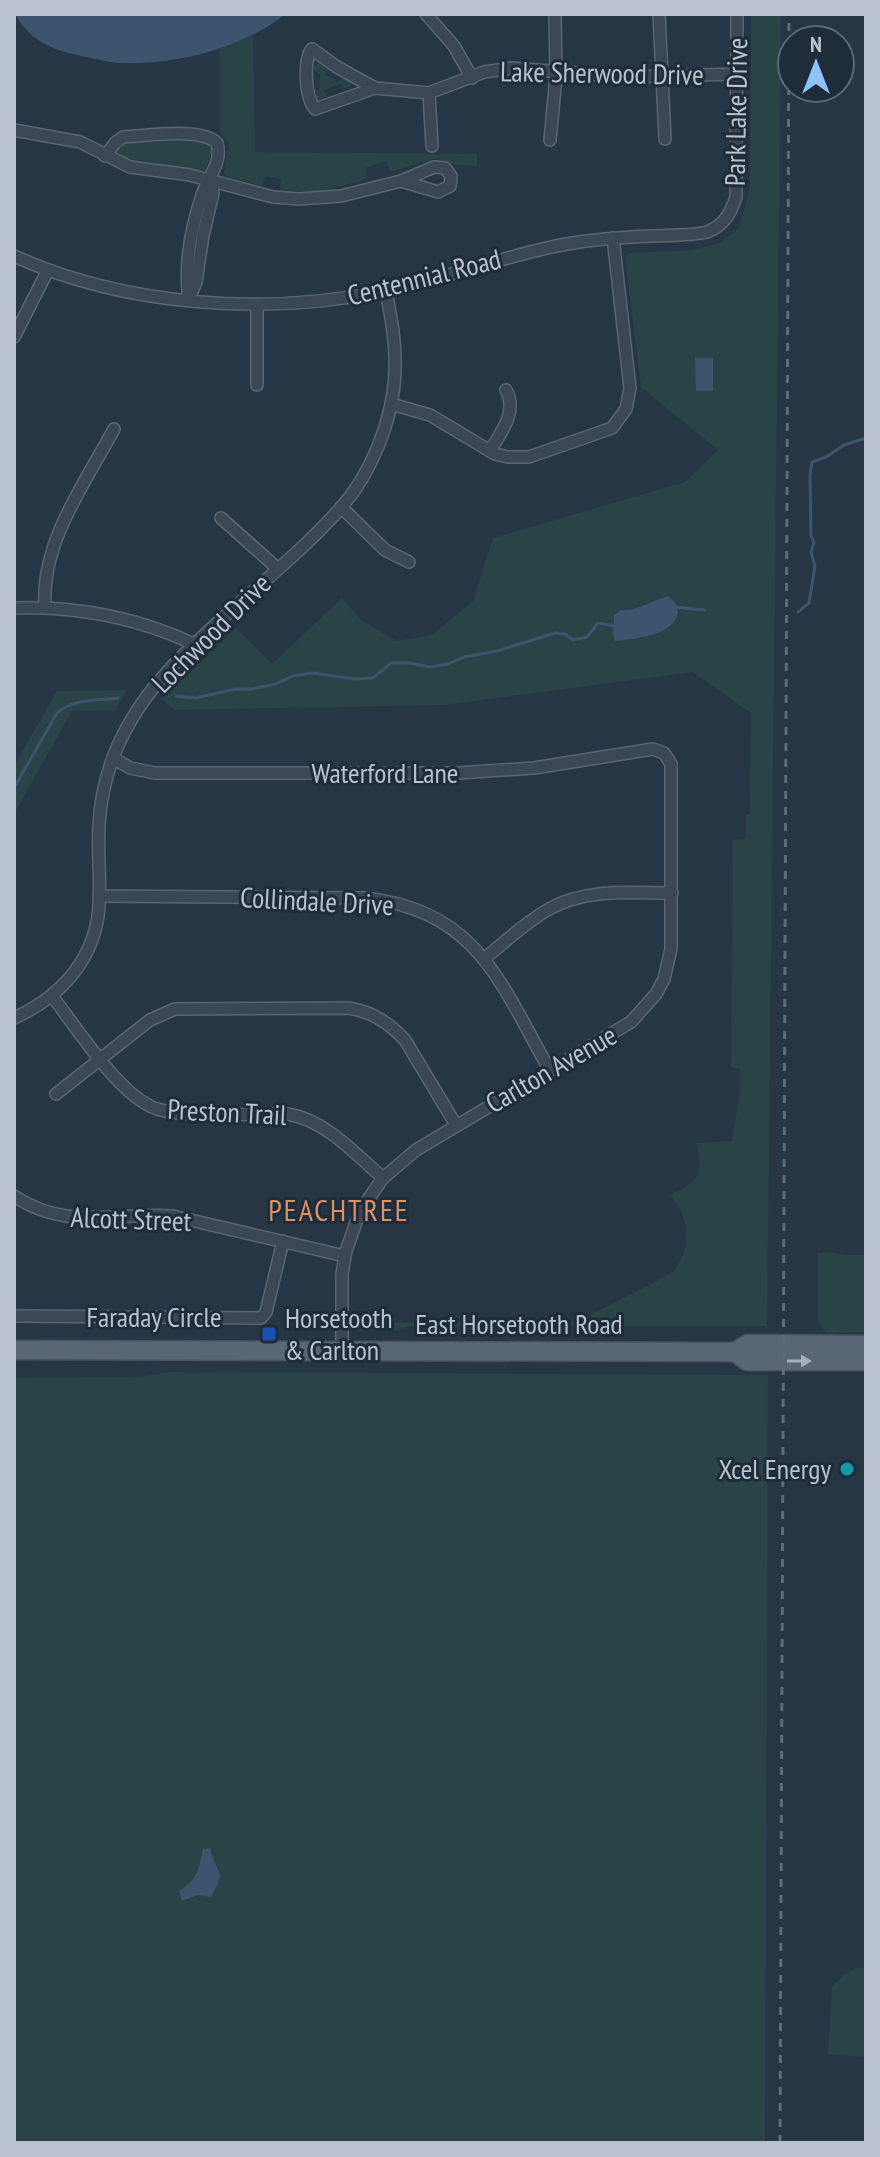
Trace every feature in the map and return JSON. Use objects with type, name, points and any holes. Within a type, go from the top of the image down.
[{"type":"main road","name":"East Horsetooth Road","points":[[14,1350],[735,1352],[748,1344],[866,1345]]},
{"type":"main road","name":"East Horsetooth Road","points":[[735,1352],[747,1361],[866,1361]]},
{"type":"street","points":[[426,14],[454,46],[472,78]]},
{"type":"street","points":[[550,140],[556,77],[555,14]]},
{"type":"street","points":[[659,14],[665,139]]},
{"type":"street","name":"Park Lake Drive","points":[[732,209],[736,197],[737,14]]},
{"type":"street","name":"Lake Sherwood Drive","points":[[375,88],[315,109],[307,87],[309,51],[312,49],[375,88],[429,93],[497,69],[626,77],[737,74]]},
{"type":"street","points":[[429,93],[432,146]]},
{"type":"street","points":[[14,130],[68,138],[130,167],[176,173],[273,197],[341,196],[401,181]]},
{"type":"street","points":[[105,156],[123,137],[191,134],[208,137],[217,143],[219,149],[211,181],[213,193],[196,282],[189,300]]},
{"type":"street","name":"Centennial Road","points":[[14,256],[99,285],[189,300],[257,304],[321,301],[386,291],[533,251],[613,238],[707,232],[724,222],[732,209]]},
{"type":"street","points":[[391,404],[430,415],[490,451],[508,457],[529,457],[598,435],[620,420],[628,405],[630,388],[613,238]]},
{"type":"street","points":[[14,337],[48,270]]},
{"type":"street","name":"Lochwood Drive","points":[[14,1018],[52,996],[75,972],[90,944],[98,916],[99,818],[113,758],[137,709],[151,689],[194,644],[341,507],[374,454],[391,404],[395,351],[386,291]]},
{"type":"street","points":[[257,304],[257,385]]},
{"type":"street","points":[[490,451],[511,413],[506,390]]},
{"type":"street","points":[[45,607],[45,575],[55,540],[114,429]]},
{"type":"street","points":[[341,507],[385,550],[409,562]]},
{"type":"street","points":[[221,518],[277,568]]},
{"type":"street","points":[[14,608],[45,607],[96,612],[150,625],[194,644]]},
{"type":"street","name":"Waterford Lane","points":[[113,758],[130,768],[155,773],[458,773],[534,768],[659,750]]},
{"type":"street","name":"Carlton Avenue","points":[[342,1351],[342,1274],[345,1256],[360,1211],[383,1178],[409,1155],[456,1125],[631,1022],[656,994],[664,979],[671,949],[671,764],[659,750]]},
{"type":"street","points":[[485,958],[538,916],[575,898],[605,893],[672,893]]},
{"type":"street","name":"Collindale Drive","points":[[99,896],[366,898],[386,900],[428,914],[446,924],[485,958],[549,1069]]},
{"type":"street","name":"Preston Trail","points":[[52,996],[124,1088],[136,1098],[159,1110],[180,1113],[288,1114],[312,1120],[383,1178]]},
{"type":"street","points":[[56,1094],[150,1020],[175,1009],[361,1010],[387,1022],[405,1040],[456,1125]]},
{"type":"street","name":"Alcott Street","points":[[14,1196],[56,1216],[173,1216],[345,1256]]},
{"type":"street","name":"Faraday Circle","points":[[14,1316],[261,1318],[266,1312],[283,1241]]},
{"type":"green space","points":[[751,14],[781,14],[781,24],[776,24],[776,104],[780,104],[767,1326],[410,1326],[396,1331],[354,1330],[351,1323],[578,1321],[672,1273],[679,1264],[686,1244],[685,1224],[670,1195],[697,1176],[696,1143],[732,1141],[740,1092],[740,1069],[731,1067],[733,840],[746,839],[746,815],[750,814],[751,713],[693,672],[444,705],[175,710],[162,699],[236,628],[272,664],[342,598],[361,620],[397,641],[432,635],[473,601],[493,538],[685,482],[718,450],[641,387],[625,257],[629,253],[693,250],[720,243],[739,228],[750,189]]},
{"type":"green space","points":[[253,33],[255,152],[477,154],[477,166],[457,165],[436,158],[390,172],[386,161],[365,168],[368,179],[319,192],[280,190],[281,179],[265,176],[262,186],[228,177],[224,173],[229,144],[220,132],[220,48]]},
{"type":"green space","points":[[318,62],[331,68],[325,74],[338,82],[344,77],[352,82],[351,86],[346,88],[340,84],[324,90],[327,96],[318,100],[313,97],[312,88],[319,91],[320,75],[312,69]]},
{"type":"green space","points":[[182,140],[209,143],[212,151],[205,171],[121,157],[118,146],[124,143]]},
{"type":"green space","points":[[127,690],[116,710],[72,711],[14,814],[14,766],[57,691]]},
{"type":"green space","points":[[818,1253],[866,1255],[866,1332],[826,1333],[818,1322]]},
{"type":"green space","points":[[168,1372],[768,1375],[765,2143],[14,2143],[14,1378],[142,1377]]},
{"type":"green space","points":[[857,1968],[866,1968],[866,2057],[828,2054],[832,1987]]},
{"type":"water","points":[[15,14],[286,14],[250,36],[208,52],[165,61],[122,63],[75,55],[44,44],[28,32]]},
{"type":"water","points":[[695,358],[713,358],[713,391],[696,391]]},
{"type":"water","points":[[668,596],[676,604],[678,612],[669,627],[652,635],[615,641],[614,615]]},
{"type":"water","points":[[210,1848],[220,1876],[211,1897],[198,1895],[182,1901],[179,1891],[190,1883],[196,1873],[203,1849]]},
{"type":"waterway","points":[[798,612],[809,603],[815,566],[811,552],[814,542],[811,536],[812,462],[844,445],[866,438]]},
{"type":"waterway","points":[[676,607],[704,610]]},
{"type":"waterway","points":[[176,696],[195,698],[236,689],[252,689],[312,673],[355,679],[373,678],[391,663],[430,667],[555,633],[565,634],[573,640],[587,637],[598,623],[614,626]]},
{"type":"waterway","points":[[14,788],[57,713],[78,702],[118,698]]},
{"type":"railway","points":[[780,2143],[789,14]]},
{"type":"place","name":"Horsetooth & Carlton","points":[[269,1334]]},
{"type":"place","name":"Xcel Energy","points":[[847,1469]]},
{"type":"district","name":"PEACHTREE","points":[[339,1211]]}]
